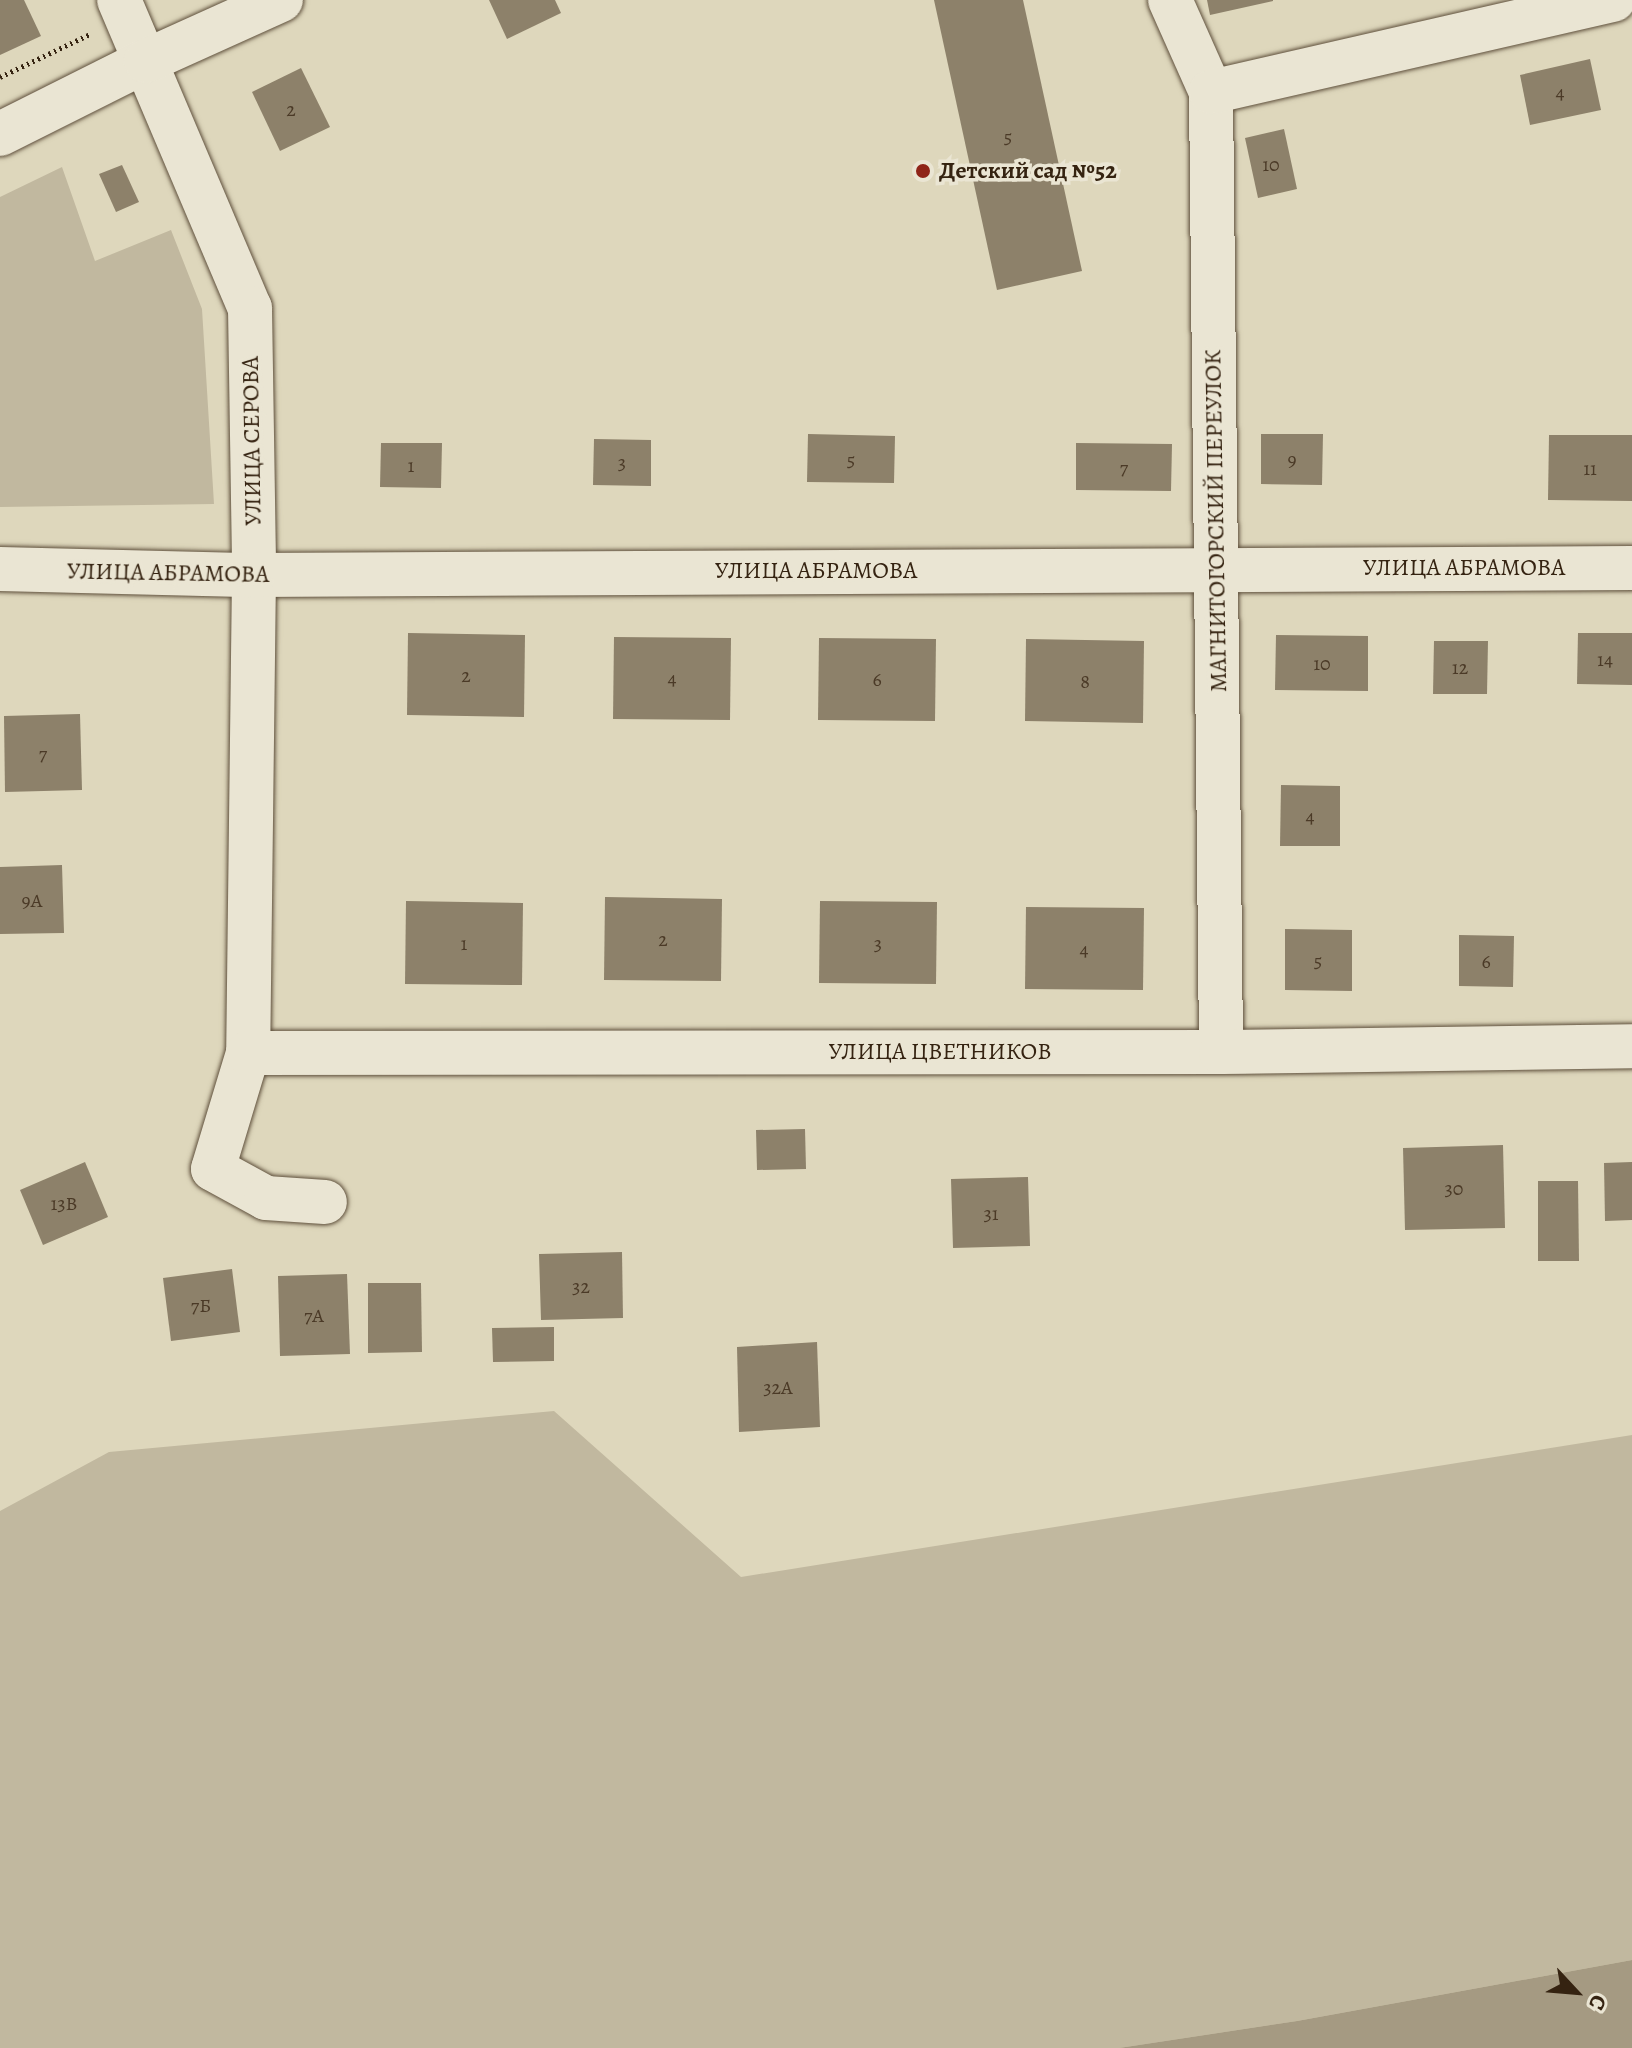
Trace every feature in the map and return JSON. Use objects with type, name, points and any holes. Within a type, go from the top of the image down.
[{"type":"street","points":[[0,134],[146,61],[281,0]]},
{"type":"street","name":"МАГНИТОГОРСКИЙ ПЕРЕУЛОК","points":[[1170,0],[1211,92],[1221,1052]]},
{"type":"street","points":[[1211,92],[1614,0]]},
{"type":"street","name":"УЛИЦА СЕРОВА","points":[[123,8],[250,308],[254,575],[248,1053],[213,1169],[266,1198],[325,1202]]},
{"type":"street","name":"УЛИЦА АБРАМОВА","points":[[0,569],[254,575],[1632,568]]},
{"type":"street","name":"УЛИЦА ЦВЕТНИКОВ","points":[[248,1053],[1221,1052],[1632,1046]]},
{"type":"path","points":[[0,77],[123,8]]},
{"type":"shaded area","points":[[62,167],[95,261],[171,230],[202,309],[214,504],[0,507],[0,197]]},
{"type":"shaded area","points":[[554,1411],[741,1577],[1632,1435],[1632,1960],[1297,2021],[1119,2048],[0,2048],[0,1511],[109,1452]]},
{"type":"shaded area","points":[[1632,1960],[1632,2048],[1119,2048],[1297,2021]]},
{"type":"building","points":[[0,0],[24,0],[41,36],[0,55]]},
{"type":"building","points":[[489,0],[555,0],[561,13],[507,39]]},
{"type":"building","points":[[934,0],[1023,0],[1082,271],[997,290]]},
{"type":"building","points":[[1207,0],[1273,0],[1273,1],[1210,15]]},
{"type":"building","points":[[1590,59],[1601,110],[1530,125],[1520,75]]},
{"type":"building","points":[[301,68],[330,127],[280,151],[252,92]]},
{"type":"building","points":[[1284,129],[1297,189],[1258,198],[1245,138]]},
{"type":"building","points":[[122,165],[139,202],[116,212],[99,174]]},
{"type":"building","points":[[808,434],[895,436],[894,483],[807,482]]},
{"type":"building","points":[[1261,434],[1323,434],[1322,485],[1261,484]]},
{"type":"building","points":[[1549,435],[1632,435],[1632,501],[1548,500]]},
{"type":"building","points":[[594,439],[651,440],[651,486],[593,485]]},
{"type":"building","points":[[381,443],[442,443],[441,488],[380,487]]},
{"type":"building","points":[[1076,443],[1172,444],[1171,491],[1076,490]]},
{"type":"building","points":[[408,633],[525,635],[524,717],[407,715]]},
{"type":"building","points":[[1578,633],[1632,633],[1632,685],[1577,684]]},
{"type":"building","points":[[1276,635],[1368,636],[1368,691],[1275,690]]},
{"type":"building","points":[[614,637],[731,638],[730,720],[613,719]]},
{"type":"building","points":[[819,638],[936,639],[935,721],[818,720]]},
{"type":"building","points":[[1026,639],[1144,641],[1143,723],[1025,721]]},
{"type":"building","points":[[1434,641],[1488,641],[1487,694],[1433,694]]},
{"type":"building","points":[[80,714],[82,790],[5,792],[4,716]]},
{"type":"building","points":[[1281,785],[1340,786],[1340,846],[1280,846]]},
{"type":"building","points":[[62,865],[64,933],[0,934],[0,867]]},
{"type":"building","points":[[605,897],[722,899],[721,981],[604,980]]},
{"type":"building","points":[[406,901],[523,903],[522,985],[405,984]]},
{"type":"building","points":[[820,901],[937,902],[936,984],[819,983]]},
{"type":"building","points":[[1026,907],[1144,908],[1143,990],[1025,989]]},
{"type":"building","points":[[1285,929],[1352,930],[1352,991],[1285,990]]},
{"type":"building","points":[[1459,935],[1514,936],[1513,987],[1459,986]]},
{"type":"building","points":[[805,1129],[806,1169],[757,1170],[756,1130]]},
{"type":"building","points":[[1503,1145],[1505,1228],[1405,1230],[1403,1148]]},
{"type":"building","points":[[85,1162],[108,1217],[43,1245],[20,1190]]},
{"type":"building","points":[[1632,1162],[1632,1220],[1605,1221],[1604,1163]]},
{"type":"building","points":[[1028,1177],[1030,1246],[953,1248],[951,1179]]},
{"type":"building","points":[[1538,1181],[1578,1181],[1579,1261],[1538,1261]]},
{"type":"building","points":[[622,1252],[623,1318],[541,1320],[539,1254]]},
{"type":"building","points":[[232,1269],[240,1332],[171,1341],[163,1278]]},
{"type":"building","points":[[347,1274],[350,1354],[280,1356],[278,1276]]},
{"type":"building","points":[[368,1283],[421,1283],[422,1352],[368,1353]]},
{"type":"building","points":[[554,1327],[554,1361],[493,1362],[492,1328]]},
{"type":"building","points":[[817,1342],[820,1427],[739,1432],[737,1347]]},
{"type":"place","name":"Детский сад №52","points":[[923,171]]}]
